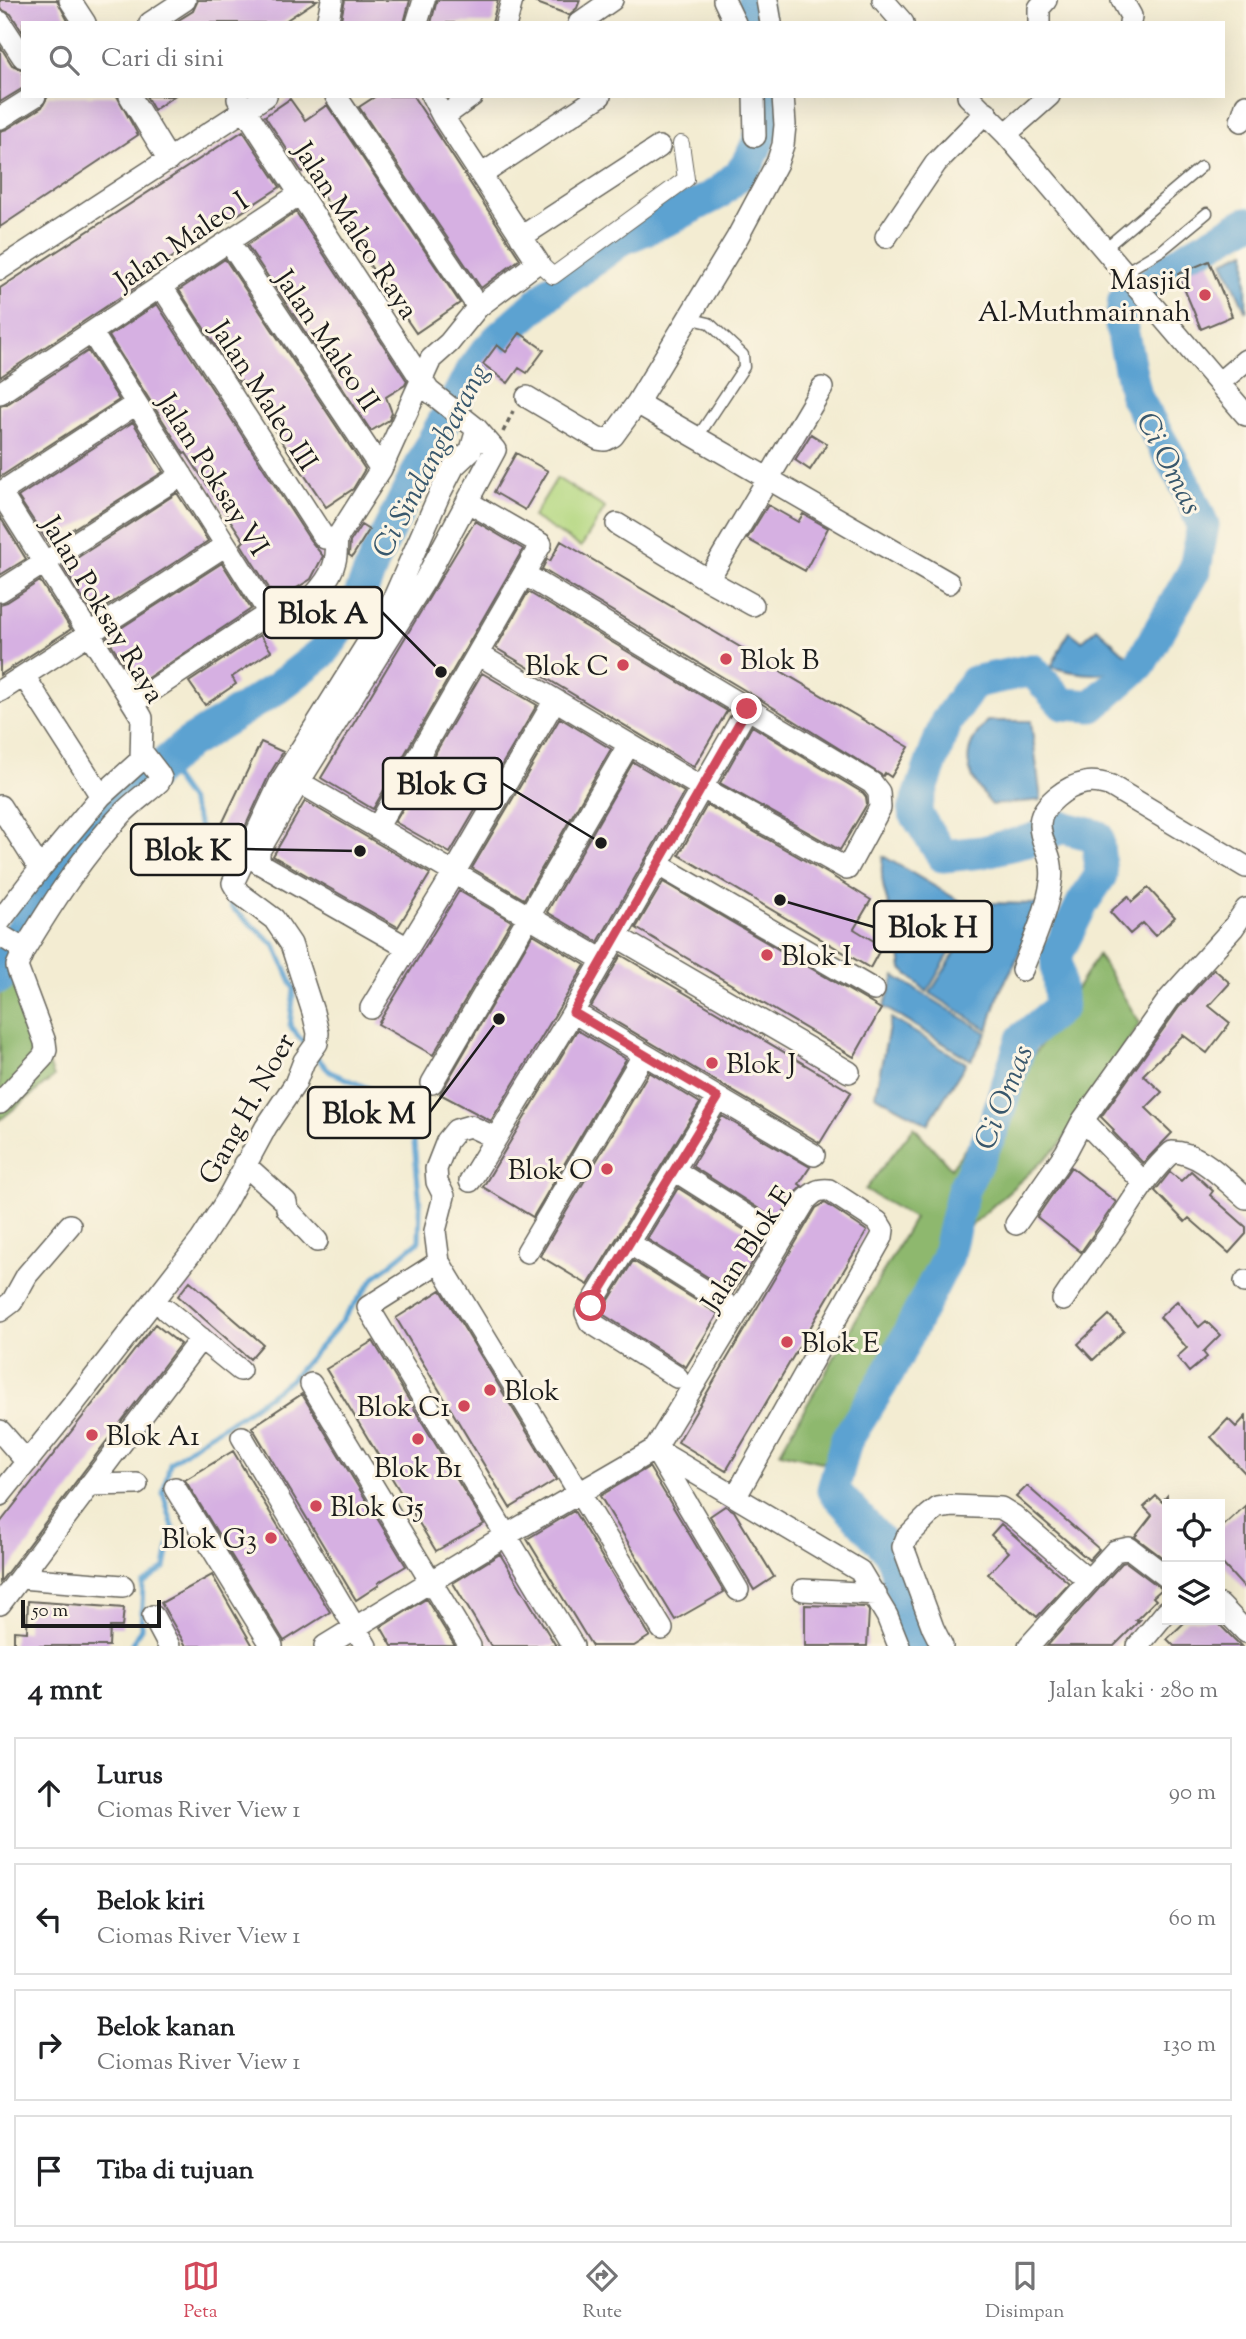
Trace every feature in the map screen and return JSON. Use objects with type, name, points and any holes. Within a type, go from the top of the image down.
[{"type":"street","points":[[70,0],[84,21]]},
{"type":"street","points":[[153,21],[185,0]]},
{"type":"street","points":[[326,21],[332,0]]},
{"type":"street","points":[[418,21],[424,0]]},
{"type":"street","points":[[507,21],[512,0]]},
{"type":"street","points":[[585,14],[612,0]]},
{"type":"street","points":[[724,0],[734,21]]},
{"type":"street","points":[[767,0],[771,21]]},
{"type":"street","points":[[883,0],[901,21]]},
{"type":"street","points":[[1040,21],[1039,8],[1046,0]]},
{"type":"street","points":[[1122,0],[1131,16],[1130,21]]},
{"type":"street","points":[[0,22],[21,54]]},
{"type":"street","points":[[0,118],[32,98]]},
{"type":"street","points":[[131,98],[166,155]]},
{"type":"street","points":[[433,98],[538,262],[553,276],[686,179],[681,144]]},
{"type":"street","points":[[443,117],[469,98]]},
{"type":"street","points":[[481,175],[597,98]]},
{"type":"street","points":[[754,98],[755,136]]},
{"type":"street","points":[[527,397],[598,439],[605,440],[613,436],[637,403],[737,238],[777,163],[783,145],[785,125],[783,98]]},
{"type":"street","points":[[970,98],[1006,134],[1246,415]]},
{"type":"street","points":[[1006,134],[1047,98]]},
{"type":"street","points":[[346,100],[478,307]]},
{"type":"street","points":[[0,270],[242,102]]},
{"type":"street","name":"Jalan Maleo Raya","points":[[242,102],[426,386],[472,425],[495,450]]},
{"type":"street","points":[[886,237],[936,163],[986,113]]},
{"type":"street","points":[[522,237],[659,147]]},
{"type":"street","points":[[0,254],[166,155]]},
{"type":"street","name":"Jalan Maleo I","points":[[0,393],[301,193]]},
{"type":"street","name":"Jalan Maleo II","points":[[229,242],[381,469]]},
{"type":"street","points":[[133,703],[269,613],[289,620],[306,603],[335,563],[329,536],[381,469],[426,386],[431,359],[449,343],[478,307],[538,262]]},
{"type":"street","name":"Jalan Maleo III","points":[[162,287],[329,536]]},
{"type":"street","name":"Jalan Poksay VI","points":[[92,333],[269,613]]},
{"type":"street","points":[[1219,383],[1246,360]]},
{"type":"street","points":[[708,580],[822,388]]},
{"type":"street","points":[[637,403],[949,583]]},
{"type":"street","points":[[0,493],[136,404]]},
{"type":"street","name":"Gang H. Noer","points":[[0,1495],[201,1240],[317,1043],[318,1033],[313,1012],[297,959],[287,937],[274,919],[239,893],[233,883],[281,781],[389,609],[440,493],[454,466],[471,450],[472,425]]},
{"type":"street","points":[[408,948],[259,863],[259,851],[425,580],[495,450]]},
{"type":"street","points":[[0,591],[182,475]]},
{"type":"street","name":"Jalan Poksay Raya","points":[[0,493],[142,718],[142,756]]},
{"type":"street","points":[[377,828],[541,544],[472,493]]},
{"type":"street","points":[[617,524],[753,605]]},
{"type":"street","points":[[0,691],[226,545]]},
{"type":"street","points":[[478,654],[701,787],[847,869],[880,808],[879,792],[872,783],[524,574]]},
{"type":"street","points":[[24,676],[101,796]]},
{"type":"street","points":[[371,1008],[555,700]]},
{"type":"street","points":[[470,1181],[573,1012],[747,709]]},
{"type":"street","points":[[432,1083],[629,744]]},
{"type":"street","points":[[0,921],[101,796],[142,756],[159,774],[159,782],[123,813],[90,851],[22,949],[18,971],[46,1042],[46,1049],[43,1056],[0,1103]]},
{"type":"street","points":[[299,782],[603,960]]},
{"type":"street","points":[[1022,970],[1048,898],[1052,874],[1052,862],[1040,827],[1042,814],[1054,799],[1075,785],[1102,782],[1246,867]]},
{"type":"street","points":[[0,806],[40,869]]},
{"type":"street","points":[[657,863],[874,990]]},
{"type":"street","points":[[1016,1224],[1066,1153],[1083,1120],[1169,999],[1233,928],[1246,909]]},
{"type":"street","points":[[0,935],[22,949]]},
{"type":"street","points":[[616,936],[849,1072]]},
{"type":"street","points":[[573,1012],[814,1155]]},
{"type":"street","points":[[527,1252],[644,1054]]},
{"type":"street","points":[[677,1377],[590,1322],[586,1313],[718,1098]]},
{"type":"street","points":[[1083,1120],[1144,1183]]},
{"type":"street","points":[[496,1138],[470,1126],[456,1130],[447,1141],[436,1169],[437,1182],[444,1196],[435,1231],[439,1262],[662,1629]]},
{"type":"street","points":[[1063,1300],[1144,1183],[1172,1152],[1185,1152],[1198,1158],[1246,1198]]},
{"type":"street","points":[[244,1164],[286,1202],[287,1209],[317,1241]]},
{"type":"street","points":[[674,1170],[770,1231]]},
{"type":"street","name":"Jalan Blok E","points":[[655,1449],[806,1200],[814,1192],[829,1190],[878,1223],[883,1230],[882,1237],[736,1496]]},
{"type":"street","points":[[0,1311],[17,1295],[27,1275],[70,1225]]},
{"type":"street","points":[[629,1243],[726,1304]]},
{"type":"street","points":[[439,1262],[368,1307],[573,1646]]},
{"type":"street","points":[[166,1310],[240,1370]]},
{"type":"street","points":[[0,1604],[201,1338]]},
{"type":"street","points":[[311,1384],[470,1646]]},
{"type":"street","points":[[0,1431],[27,1462]]},
{"type":"street","points":[[242,1437],[366,1646]]},
{"type":"street","points":[[325,1646],[505,1536],[655,1449]]},
{"type":"street","points":[[655,1449],[860,1571],[876,1594],[899,1646]]},
{"type":"street","points":[[655,1449],[738,1590]]},
{"type":"street","points":[[89,1485],[136,1484]]},
{"type":"street","points":[[175,1488],[272,1646]]},
{"type":"street","points":[[942,1646],[903,1547],[907,1537],[938,1508],[1001,1508],[1014,1516],[1088,1580]]},
{"type":"street","points":[[1029,1646],[1115,1551],[1129,1548],[1162,1573]]},
{"type":"street","points":[[20,1578],[123,1586]]},
{"type":"street","points":[[803,1590],[876,1594]]},
{"type":"street","points":[[1225,1610],[1246,1632]]},
{"type":"street","points":[[153,1616],[169,1646]]},
{"type":"street","points":[[1138,1646],[1162,1617]]},
{"type":"lane","points":[[1117,265],[1201,167]]},
{"type":"lane","points":[[1117,265],[1162,250],[1207,213]]},
{"type":"lane","points":[[688,318],[709,323],[743,355],[744,367],[697,438]]},
{"type":"path","points":[[495,450],[516,402],[527,397]]},
{"type":"green space","points":[[557,478],[605,508],[581,547],[533,517]]},
{"type":"green space","points":[[1098,955],[1140,1023],[1059,1146],[943,1251],[826,1463],[780,1452],[914,1218],[865,1190],[914,1127],[951,1168],[1038,1049]]},
{"type":"green space","points":[[0,978],[16,978],[54,1077],[0,1120]]},
{"type":"water","points":[[1246,251],[1246,312],[1223,261]]},
{"type":"water","points":[[1097,628],[1135,663],[1094,674],[1051,667],[1069,631],[1082,641]]},
{"type":"water","points":[[987,721],[1031,721],[1041,800],[992,805],[983,794],[968,763],[972,743]]},
{"type":"water","points":[[883,856],[975,910],[927,992],[902,969],[897,931],[883,885]]},
{"type":"water","points":[[986,903],[1038,904],[1015,963],[1000,991],[988,1030],[930,993]]},
{"type":"water","points":[[895,976],[987,1033],[971,1060],[884,1007]]},
{"type":"water","points":[[891,1018],[966,1063],[928,1124],[875,1095]]},
{"type":"building","points":[[0,0],[57,0],[68,21],[21,21],[21,30],[11,14],[0,9]]},
{"type":"building","points":[[198,0],[317,0],[285,21],[177,21],[193,11]]},
{"type":"building","points":[[345,0],[410,0],[405,21],[341,19]]},
{"type":"building","points":[[437,0],[498,0],[493,21],[432,21]]},
{"type":"building","points":[[580,0],[577,8],[569,15],[534,2]]},
{"type":"building","points":[[0,46],[12,65],[21,69],[21,89],[0,102]]},
{"type":"building","points":[[47,98],[118,98],[138,135],[0,227],[0,131],[42,107]]},
{"type":"building","points":[[147,98],[171,98],[154,110]]},
{"type":"building","points":[[373,98],[414,98],[520,259],[481,288],[359,107]]},
{"type":"building","points":[[290,99],[305,120],[327,105],[460,303],[416,333],[265,116]]},
{"type":"building","points":[[243,131],[280,187],[141,278],[143,282],[0,377],[0,288]]},
{"type":"building","points":[[296,212],[407,381],[386,397],[392,413],[389,420],[371,431],[247,245]]},
{"type":"building","points":[[225,259],[365,469],[353,489],[326,507],[179,290]]},
{"type":"building","name":"Masjid Al-Muthmainnah","points":[[1209,261],[1232,316],[1201,329],[1178,274]]},
{"type":"building","points":[[157,304],[323,556],[311,579],[281,598],[278,594],[274,596],[241,544],[244,541],[186,453],[184,454],[109,336]]},
{"type":"building","points":[[520,333],[544,350],[527,373],[519,368],[508,383],[483,364],[497,345],[506,352]]},
{"type":"building","points":[[88,351],[119,400],[0,477],[0,406]]},
{"type":"building","points":[[133,422],[163,472],[49,544],[18,497]]},
{"type":"building","points":[[811,434],[827,444],[810,470],[795,460]]},
{"type":"building","points":[[516,453],[548,471],[525,510],[494,492]]},
{"type":"building","points":[[177,493],[208,541],[93,615],[63,567]]},
{"type":"building","points":[[768,505],[798,522],[803,514],[828,528],[805,571],[747,539]]},
{"type":"building","points":[[0,517],[26,559],[0,575]]},
{"type":"building","points":[[475,521],[523,549],[373,809],[321,778]]},
{"type":"building","points":[[361,525],[369,530],[352,557],[349,555],[350,542]]},
{"type":"building","name":"Blok B","points":[[561,541],[909,747],[891,777],[885,773],[883,776],[542,569],[547,559],[550,561]]},
{"type":"building","points":[[222,563],[251,609],[137,685],[107,637]]},
{"type":"building","points":[[40,581],[71,629],[0,675],[0,604]]},
{"type":"building","points":[[528,592],[727,711],[694,767],[496,648]]},
{"type":"building","points":[[260,635],[271,651],[232,677],[236,684],[205,705],[189,682]]},
{"type":"building","points":[[482,673],[537,705],[450,853],[395,822]]},
{"type":"building","points":[[560,718],[611,749],[524,899],[472,868]]},
{"type":"building","points":[[752,726],[866,797],[867,804],[840,850],[720,783]]},
{"type":"building","points":[[261,742],[283,752],[269,775],[241,836],[221,826]]},
{"type":"building","points":[[633,762],[684,792],[598,942],[547,912]]},
{"type":"building","points":[[305,801],[430,874],[398,927],[273,856]]},
{"type":"building","points":[[707,805],[871,900],[854,929],[882,946],[870,968],[679,855]]},
{"type":"building","points":[[663,882],[881,1009],[854,1057],[636,928]]},
{"type":"building","points":[[1148,888],[1175,917],[1155,936],[1143,923],[1130,934],[1110,912],[1128,896],[1132,902]]},
{"type":"building","points":[[459,891],[511,921],[433,1055],[378,1024]]},
{"type":"building","points":[[533,934],[585,965],[491,1121],[440,1094]]},
{"type":"building","points":[[621,955],[851,1092],[820,1143],[591,1007]]},
{"type":"building","points":[[1214,969],[1230,983],[1209,1006],[1230,1023],[1207,1053],[1183,1035],[1143,1075],[1162,1092],[1146,1108],[1172,1133],[1143,1163],[1101,1117],[1179,1007]]},
{"type":"building","points":[[577,1030],[626,1059],[533,1217],[483,1187]]},
{"type":"building","points":[[649,1072],[700,1103],[588,1285],[540,1256]]},
{"type":"building","points":[[722,1116],[810,1167],[799,1184],[802,1186],[778,1221],[692,1166]]},
{"type":"building","points":[[1071,1167],[1116,1202],[1081,1252],[1037,1217]]},
{"type":"building","points":[[1191,1171],[1213,1191],[1210,1195],[1246,1227],[1246,1234],[1229,1253],[1189,1218],[1185,1222],[1155,1191],[1170,1172],[1181,1181]]},
{"type":"building","points":[[678,1188],[765,1243],[733,1293],[647,1239]]},
{"type":"building","points":[[825,1203],[867,1231],[726,1471],[678,1442],[816,1208]]},
{"type":"building","points":[[633,1261],[718,1314],[686,1367],[601,1313]]},
{"type":"building","points":[[190,1281],[263,1344],[250,1359],[178,1296]]},
{"type":"building","points":[[441,1290],[556,1480],[510,1508],[396,1318]]},
{"type":"building","points":[[1177,1301],[1199,1327],[1206,1321],[1220,1335],[1203,1352],[1207,1357],[1189,1372],[1177,1357],[1187,1348],[1160,1317]]},
{"type":"building","points":[[1109,1315],[1124,1331],[1093,1360],[1078,1344]]},
{"type":"building","name":"Blok A1","points":[[155,1324],[180,1344],[0,1582],[0,1523]]},
{"type":"building","points":[[373,1341],[484,1524],[436,1551],[326,1369]]},
{"type":"building","points":[[302,1394],[406,1566],[356,1600],[252,1427]]},
{"type":"building","points":[[1246,1416],[1246,1474],[1211,1437],[1228,1419],[1236,1427]]},
{"type":"building","points":[[233,1451],[330,1612],[284,1641],[185,1480]]},
{"type":"building","points":[[649,1467],[724,1592],[675,1620],[600,1496]]},
{"type":"building","points":[[1027,1486],[1099,1549],[1089,1560],[1016,1497]]},
{"type":"building","points":[[1156,1496],[1162,1502],[1162,1557],[1135,1537],[1152,1515],[1144,1507]]},
{"type":"building","points":[[1246,1505],[1246,1590],[1225,1567],[1225,1524]]},
{"type":"building","points":[[725,1506],[734,1511],[774,1577],[754,1590],[710,1516]]},
{"type":"building","points":[[574,1511],[650,1636],[634,1646],[592,1646],[527,1539]]},
{"type":"building","points":[[1001,1524],[1069,1583],[1037,1617],[988,1574],[1009,1552],[991,1535]]},
{"type":"building","points":[[500,1554],[556,1646],[491,1646],[453,1583]]},
{"type":"building","points":[[1126,1562],[1162,1589],[1153,1597],[1156,1600],[1136,1620],[1140,1620],[1114,1646],[1047,1646],[1122,1563]]},
{"type":"building","points":[[212,1575],[253,1646],[186,1646],[161,1603]]},
{"type":"building","points":[[426,1599],[455,1646],[392,1646],[381,1627]]},
{"type":"building","points":[[28,1601],[124,1608],[122,1627],[110,1627],[109,1646],[14,1646],[14,1631],[27,1632]]},
{"type":"building","points":[[805,1605],[866,1607],[869,1611],[867,1646],[805,1646]]},
{"type":"building","points":[[1182,1625],[1220,1625],[1241,1646],[1174,1646],[1167,1639]]},
{"type":"waterway","name":"Ci Sindangbarang","points":[[754,0],[758,21]]},
{"type":"waterway","name":"Ci Sindangbarang","points":[[0,977],[5,956],[51,885],[106,814],[187,744],[277,688],[323,652],[355,608],[376,556],[434,439],[472,371],[486,352],[553,290],[622,239],[717,194],[740,174],[749,162],[768,119],[767,98]]},
{"type":"waterway","name":"Ci Omas","points":[[913,1646],[905,1600],[891,1553],[833,1490],[846,1441],[889,1372],[947,1258],[963,1190],[993,1129],[1022,1039],[1061,1007],[1056,956],[1083,902],[1101,875],[1097,836],[1062,827],[1032,840],[982,852],[943,856],[914,811],[946,722],[974,682],[1032,670],[1063,704],[1092,706],[1140,664],[1195,569],[1203,525],[1184,482],[1136,397],[1121,325],[1124,301],[1188,256],[1246,223]]},
{"type":"waterway","points":[[168,770],[190,801],[231,907],[275,945],[294,989],[290,1026],[307,1047]]},
{"type":"waterway","points":[[131,1646],[141,1628],[143,1584],[165,1568],[173,1527],[163,1493],[170,1463],[290,1380],[334,1331],[376,1276],[419,1241],[420,1204],[413,1132],[400,1108],[373,1090],[330,1072],[314,1054]]},
{"type":"place","name":"Masjid Al-Muthmainnah","points":[[1205,295]]},
{"type":"place","name":"Blok B","points":[[726,659]]},
{"type":"place","name":"Blok C","points":[[623,665]]},
{"type":"place","name":"Blok A","points":[[441,672]]},
{"type":"place","name":"Blok G","points":[[601,843]]},
{"type":"place","name":"Blok K","points":[[360,851]]},
{"type":"place","name":"Blok H","points":[[780,900]]},
{"type":"place","name":"Blok I","points":[[767,955]]},
{"type":"place","name":"Blok M","points":[[499,1019]]},
{"type":"place","name":"Blok J","points":[[712,1063]]},
{"type":"place","name":"Blok O","points":[[607,1169]]},
{"type":"place","name":"Blok E","points":[[787,1342]]},
{"type":"place","name":"Blok","points":[[490,1390]]},
{"type":"place","name":"Blok C1","points":[[464,1406]]},
{"type":"place","name":"Blok A1","points":[[92,1435]]},
{"type":"place","name":"Blok B1","points":[[418,1439]]},
{"type":"place","name":"Blok G5","points":[[316,1506]]},
{"type":"place","name":"Blok G3","points":[[271,1538]]},
{"type":"route","points":[[591,1306],[718,1098],[573,1012],[747,709]]}]
